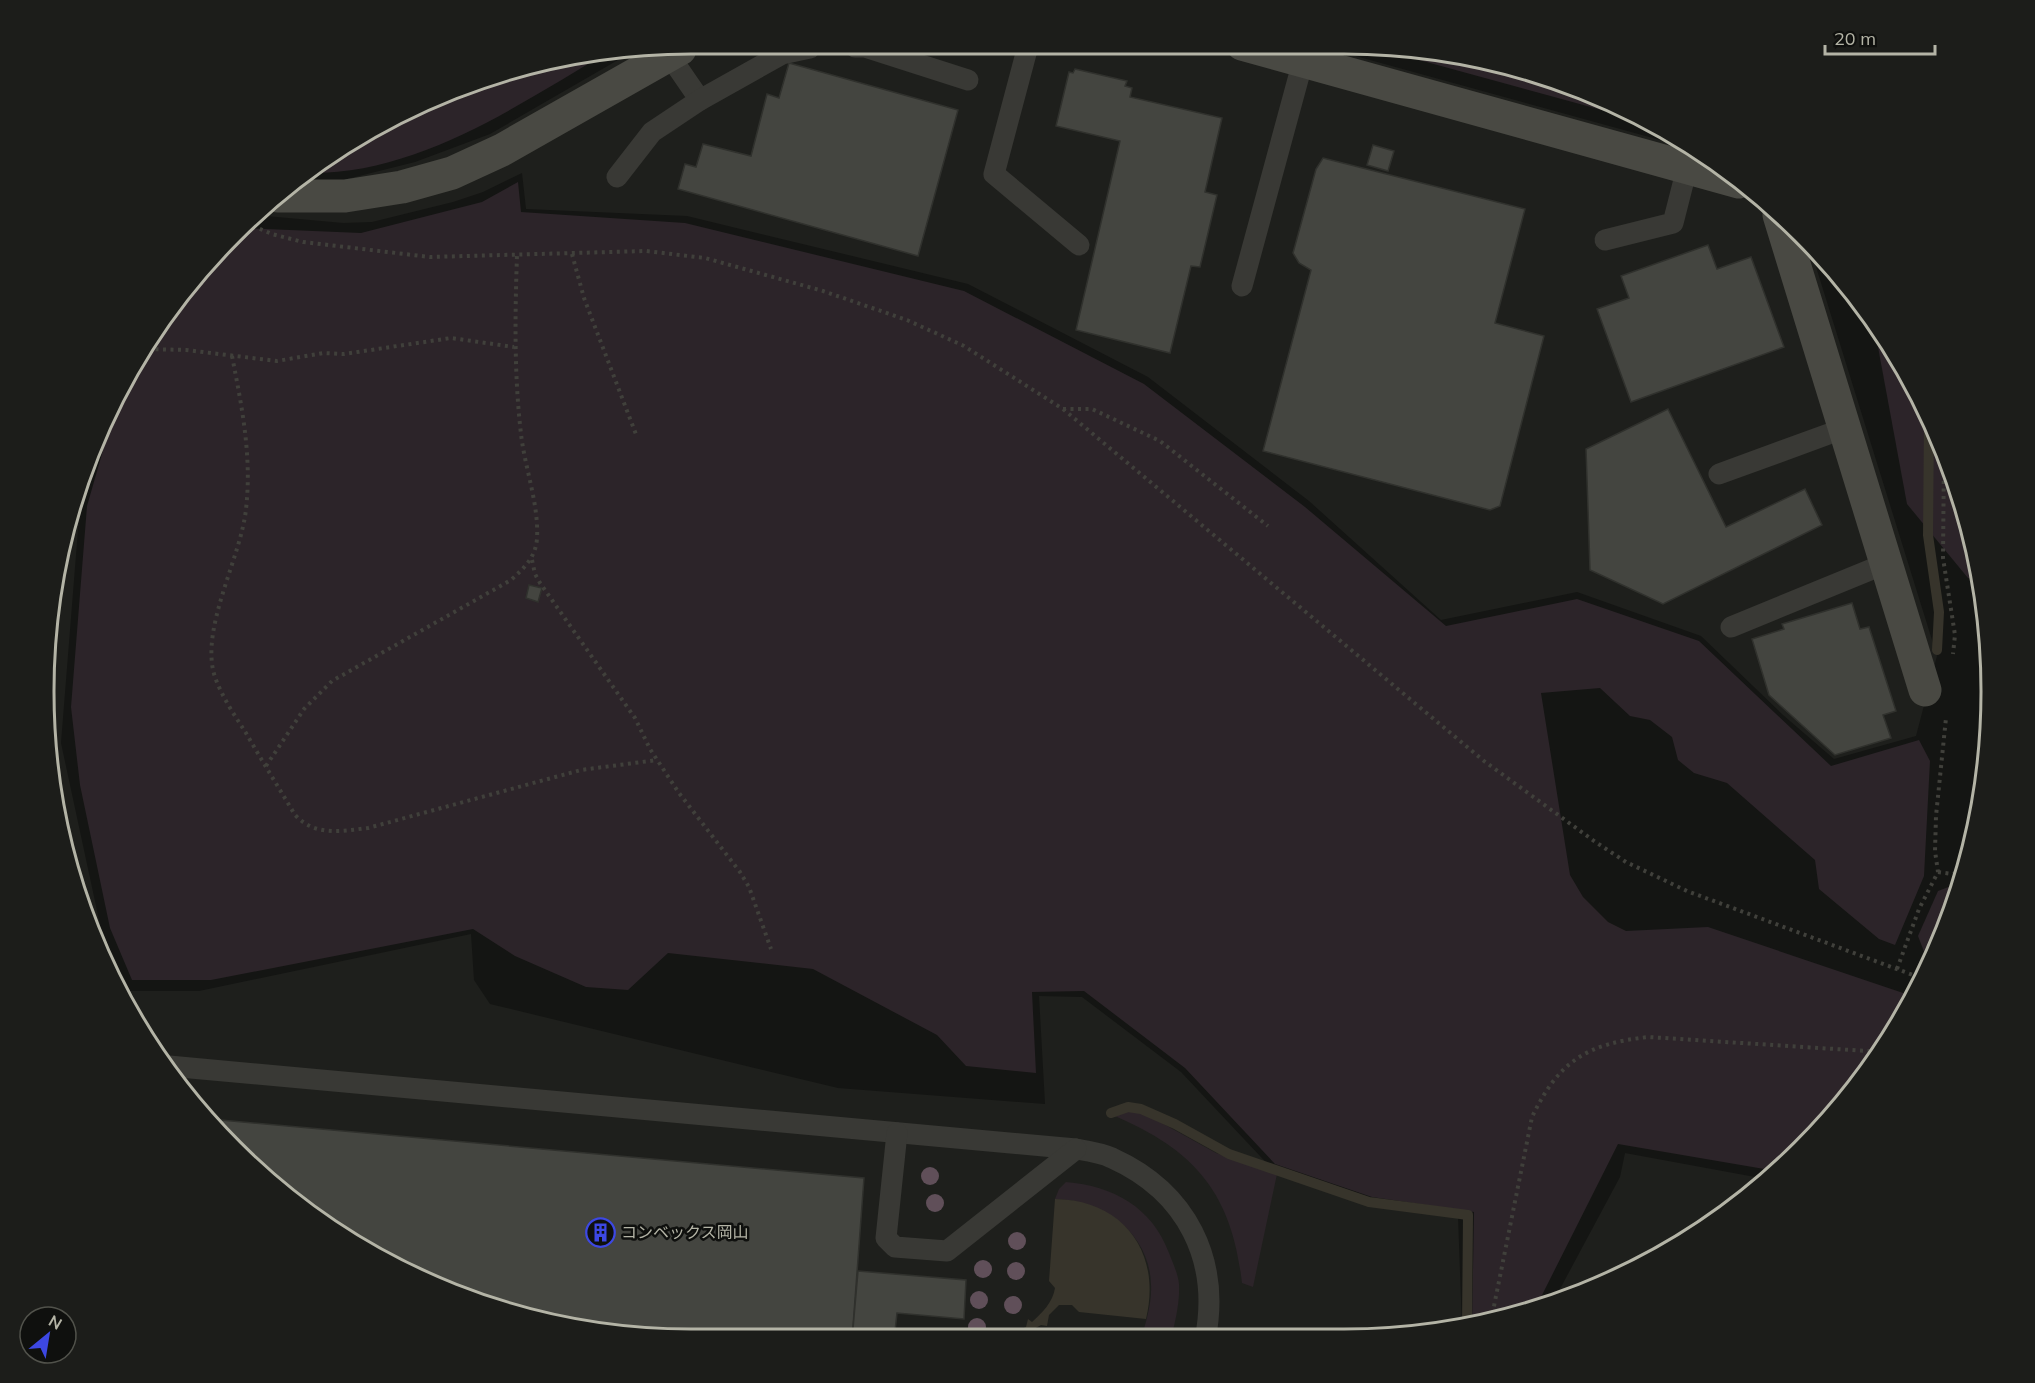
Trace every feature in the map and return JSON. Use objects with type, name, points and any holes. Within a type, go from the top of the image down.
[{"type":"street","points":[[1278,54],[1719,177]]},
{"type":"street","points":[[291,196],[345,196],[402,187],[452,173],[502,150],[670,55]]},
{"type":"street","points":[[1784,231],[1925,690]]},
{"type":"lane","points":[[675,54],[700,100]]},
{"type":"lane","points":[[617,177],[652,132],[700,100],[783,54]]},
{"type":"lane","points":[[887,54],[968,80]]},
{"type":"lane","points":[[1026,54],[994,174],[1079,245]]},
{"type":"lane","points":[[1242,286],[1303,61]]},
{"type":"lane","points":[[1605,240],[1673,223],[1687,168]]},
{"type":"lane","points":[[1719,474],[1845,428]]},
{"type":"lane","points":[[1731,627],[1887,563]]},
{"type":"lane","points":[[176,1067],[1076,1149],[1111,1157],[1146,1177],[1172,1199],[1185,1216],[1198,1240],[1206,1265],[1209,1294],[1207,1329]]},
{"type":"lane","points":[[897,1132],[886,1238],[895,1247],[947,1251],[1076,1149]]},
{"type":"path","points":[[255,227],[303,242],[430,257],[646,251],[705,258],[823,291],[907,320],[964,346],[1063,409],[1484,761],[1626,862],[1688,891],[1914,975]]},
{"type":"path","points":[[572,254],[584,298],[637,437]]},
{"type":"path","points":[[517,255],[514,347],[521,438],[537,525],[532,560],[534,574],[635,718],[657,760],[744,880],[771,949]]},
{"type":"path","points":[[153,349],[277,361],[324,353],[344,354],[451,338],[514,347]]},
{"type":"path","points":[[232,356],[245,425],[249,473],[242,538],[219,605],[212,659],[214,676],[295,815],[304,824],[317,830],[336,832],[368,828],[581,770],[657,760]]},
{"type":"path","points":[[1063,409],[1092,409],[1160,441],[1268,526]]},
{"type":"path","points":[[266,766],[304,709],[332,681],[511,580],[532,560]]},
{"type":"path","points":[[1938,872],[1954,874]]},
{"type":"path","points":[[1493,1311],[1532,1116],[1546,1087],[1563,1067],[1591,1050],[1609,1044],[1648,1037],[1870,1051]]},
{"type":"shaded area","points":[[1344,54],[1667,142],[1698,161],[1764,212],[1815,262],[1937,656],[1916,736],[1834,759],[1783,715],[1701,636],[1577,592],[1441,620],[1309,501],[1148,377],[968,284],[687,216],[526,209],[522,173],[483,192],[453,202],[372,222],[343,223],[267,216],[309,181],[343,180],[415,162],[490,134],[622,58],[650,55]]},
{"type":"shaded area","points":[[1409,57],[1468,66],[1508,76],[1548,88],[1604,111]]},
{"type":"shaded area","points":[[591,62],[468,132],[429,149],[389,162],[349,170],[322,172],[373,139],[448,103],[527,76]]},
{"type":"shaded area","points":[[518,182],[521,212],[685,223],[964,291],[1144,384],[1305,507],[1446,626],[1577,599],[1699,641],[1831,766],[1919,740],[1930,761],[1924,876],[1895,945],[1879,939],[1819,889],[1815,860],[1727,783],[1694,773],[1678,760],[1672,737],[1650,720],[1630,716],[1600,688],[1541,693],[1570,875],[1583,897],[1608,922],[1626,931],[1708,927],[1904,993],[1896,1010],[1874,1046],[1823,1112],[1766,1169],[1618,1144],[1541,1297],[1472,1316],[1474,1212],[1372,1197],[1275,1164],[1185,1068],[1084,991],[1032,992],[1036,1073],[966,1066],[937,1035],[813,969],[668,953],[628,990],[586,987],[515,956],[473,929],[211,980],[132,980],[110,928],[80,785],[71,707],[87,506],[103,447],[120,410],[161,337],[186,303],[212,271],[254,229],[361,233],[482,202]]},
{"type":"shaded area","points":[[1877,342],[1896,373],[1932,448],[1959,527],[1971,579],[1968,578],[1907,504]]},
{"type":"shaded area","points":[[79,517],[61,743],[101,931],[88,896],[66,816],[55,733],[55,650],[59,608],[66,567]]},
{"type":"shaded area","points":[[1950,886],[1924,952],[1918,936],[1938,891]]},
{"type":"shaded area","points":[[471,934],[474,980],[490,1004],[838,1088],[1045,1104],[1039,996],[1082,997],[1181,1072],[1277,1174],[1369,1205],[1458,1216],[1462,1318],[1385,1328],[1344,1329],[692,1329],[608,1324],[527,1307],[448,1280],[373,1244],[337,1222],[271,1171],[212,1112],[186,1080],[161,1046],[129,991],[199,991]]},
{"type":"shaded area","points":[[1117,1112],[1142,1112],[1216,1153],[1277,1174],[1253,1287],[1242,1283],[1229,1224],[1219,1200],[1205,1179],[1168,1144],[1115,1116]]},
{"type":"shaded area","points":[[1625,1153],[1756,1177],[1698,1222],[1662,1244],[1625,1263],[1559,1291],[1620,1177]]},
{"type":"shaded area","points":[[1066,1182],[1100,1188],[1129,1202],[1152,1223],[1162,1237],[1178,1276],[1178,1305],[1173,1329],[1144,1329],[1150,1306],[1149,1266],[1133,1235],[1106,1213],[1073,1201],[1055,1199],[1059,1189]]},
{"type":"shaded area","points":[[1055,1199],[1079,1202],[1101,1209],[1118,1220],[1132,1235],[1142,1252],[1148,1273],[1150,1295],[1146,1319],[1079,1312],[1072,1305],[1059,1305],[1049,1315],[1047,1326],[1022,1329],[1026,1327],[1028,1319],[1032,1322],[1049,1303],[1055,1288],[1049,1281]]},
{"type":"building","points":[[789,63],[958,110],[918,256],[678,189],[685,164],[696,167],[703,144],[751,156],[767,94],[779,98]]},
{"type":"building","points":[[1075,69],[1127,81],[1125,86],[1132,88],[1130,97],[1222,118],[1205,192],[1217,195],[1200,267],[1191,266],[1170,353],[1076,330],[1120,141],[1056,126],[1069,72],[1073,73]]},
{"type":"building","points":[[1373,145],[1394,151],[1388,171],[1367,165]]},
{"type":"building","points":[[1323,158],[1525,209],[1495,323],[1544,336],[1500,506],[1490,510],[1263,451],[1311,270],[1299,263],[1293,253],[1316,169]]},
{"type":"building","points":[[1708,245],[1717,269],[1751,257],[1784,347],[1631,402],[1597,309],[1629,298],[1621,276]]},
{"type":"building","points":[[1668,409],[1726,527],[1805,489],[1822,525],[1663,604],[1590,570],[1586,449]]},
{"type":"building","points":[[529,585],[542,588],[538,602],[526,598]]},
{"type":"building","points":[[1852,603],[1860,629],[1869,627],[1896,711],[1883,715],[1891,738],[1835,755],[1769,695],[1752,639],[1784,629],[1782,624]]},
{"type":"building","name":"コンベックス岡山","points":[[220,1120],[864,1178],[853,1329],[650,1328],[567,1317],[527,1307],[487,1295],[410,1263],[337,1222],[303,1197],[271,1171]]},
{"type":"building","points":[[858,1271],[966,1280],[964,1319],[897,1313],[895,1329],[853,1329]]},
{"type":"waterway","points":[[1929,441],[1928,535],[1939,612],[1937,650]]},
{"type":"waterway","points":[[1111,1113],[1128,1107],[1141,1109],[1175,1124],[1229,1154],[1369,1202],[1468,1215],[1467,1317]]},
{"type":"place","name":"コンベックス岡山","points":[[600,1232]]}]
